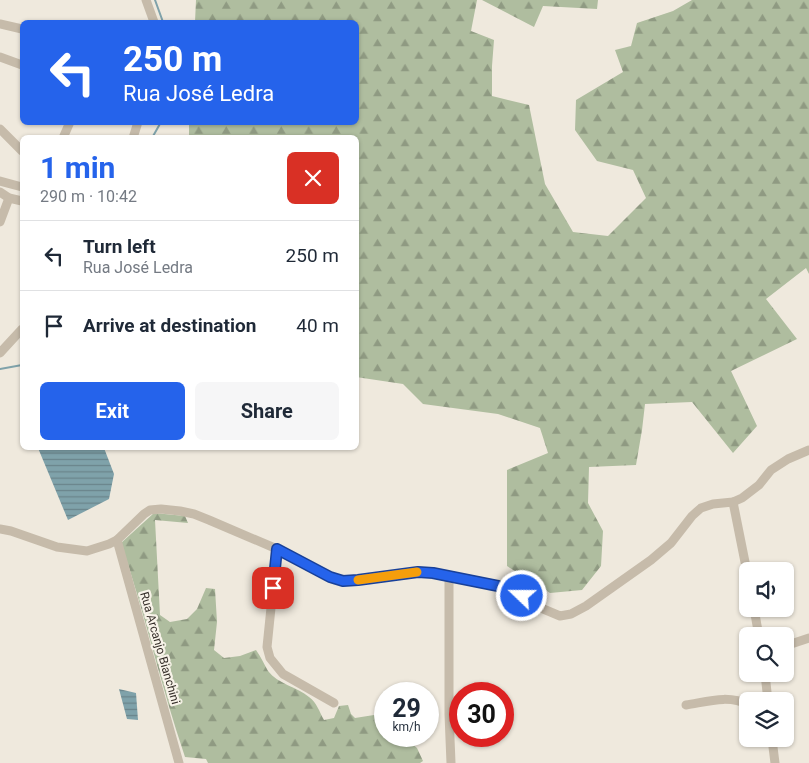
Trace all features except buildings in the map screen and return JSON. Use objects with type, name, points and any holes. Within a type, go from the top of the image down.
[{"type":"street","points":[[146,0],[153,20]]},
{"type":"street","points":[[0,24],[20,29]]},
{"type":"street","points":[[0,57],[20,64]]},
{"type":"street","points":[[0,129],[20,149]]},
{"type":"street","points":[[0,181],[20,186]]},
{"type":"street","points":[[0,192],[9,198],[20,201]]},
{"type":"street","points":[[0,222],[9,198]]},
{"type":"street","points":[[0,352],[20,331]]},
{"type":"street","points":[[0,529],[57,547],[87,550],[116,540],[150,510],[161,509],[194,514],[277,549],[330,577],[343,581],[418,572],[450,577],[498,586],[560,616],[571,614],[586,606],[651,560],[671,543],[692,516],[701,508],[713,504],[732,502],[750,493],[771,470],[788,459],[809,450]]},
{"type":"street","points":[[732,502],[745,562]]},
{"type":"street","name":"Rua Arcanjo Bianchini","points":[[116,540],[179,763]]},
{"type":"street","points":[[277,549],[267,647],[270,658],[283,674],[334,703]]},
{"type":"street","points":[[450,577],[449,714],[451,763]]},
{"type":"street","points":[[794,643],[809,638]]},
{"type":"street","points":[[686,705],[727,699],[739,700]]},
{"type":"street","points":[[773,747],[775,763]]},
{"type":"green space","points":[[196,0],[477,0],[471,31],[494,40],[492,96],[529,105],[545,184],[573,232],[608,236],[646,198],[633,170],[597,161],[575,130],[576,100],[623,72],[615,50],[631,46],[637,23],[673,11],[692,0],[809,0],[809,274],[806,268],[766,299],[797,339],[731,371],[757,426],[733,453],[692,402],[645,404],[636,465],[589,467],[588,503],[603,531],[601,566],[582,590],[550,593],[507,566],[507,470],[548,453],[540,428],[498,414],[423,404],[403,384],[359,377],[359,135],[189,135],[189,125],[359,125],[359,20],[195,20]]},
{"type":"green space","points":[[482,0],[598,0],[597,9],[543,6],[534,27]]},
{"type":"green space","points":[[154,513],[185,516],[188,523],[155,520],[160,615],[170,622],[187,619],[197,609],[206,588],[215,589],[217,622],[214,650],[224,658],[240,656],[256,650],[272,675],[312,699],[324,720],[334,718],[339,706],[348,705],[351,714],[355,718],[374,715],[374,747],[416,747],[423,761],[420,763],[208,763],[206,759],[185,757],[121,543]]},
{"type":"water","points":[[39,450],[105,450],[114,474],[109,499],[68,520]]},
{"type":"water","points":[[119,689],[136,693],[138,720],[127,719]]},
{"type":"waterway","points":[[155,0],[162,20]]},
{"type":"waterway","points":[[154,135],[159,125]]},
{"type":"waterway","points":[[0,369],[20,365]]},
{"type":"slow traffic","points":[[358,580],[417,572]]},
{"type":"route","points":[[273,588],[277,549],[330,577],[343,581],[395,574],[433,573],[498,586],[522,596]]}]
